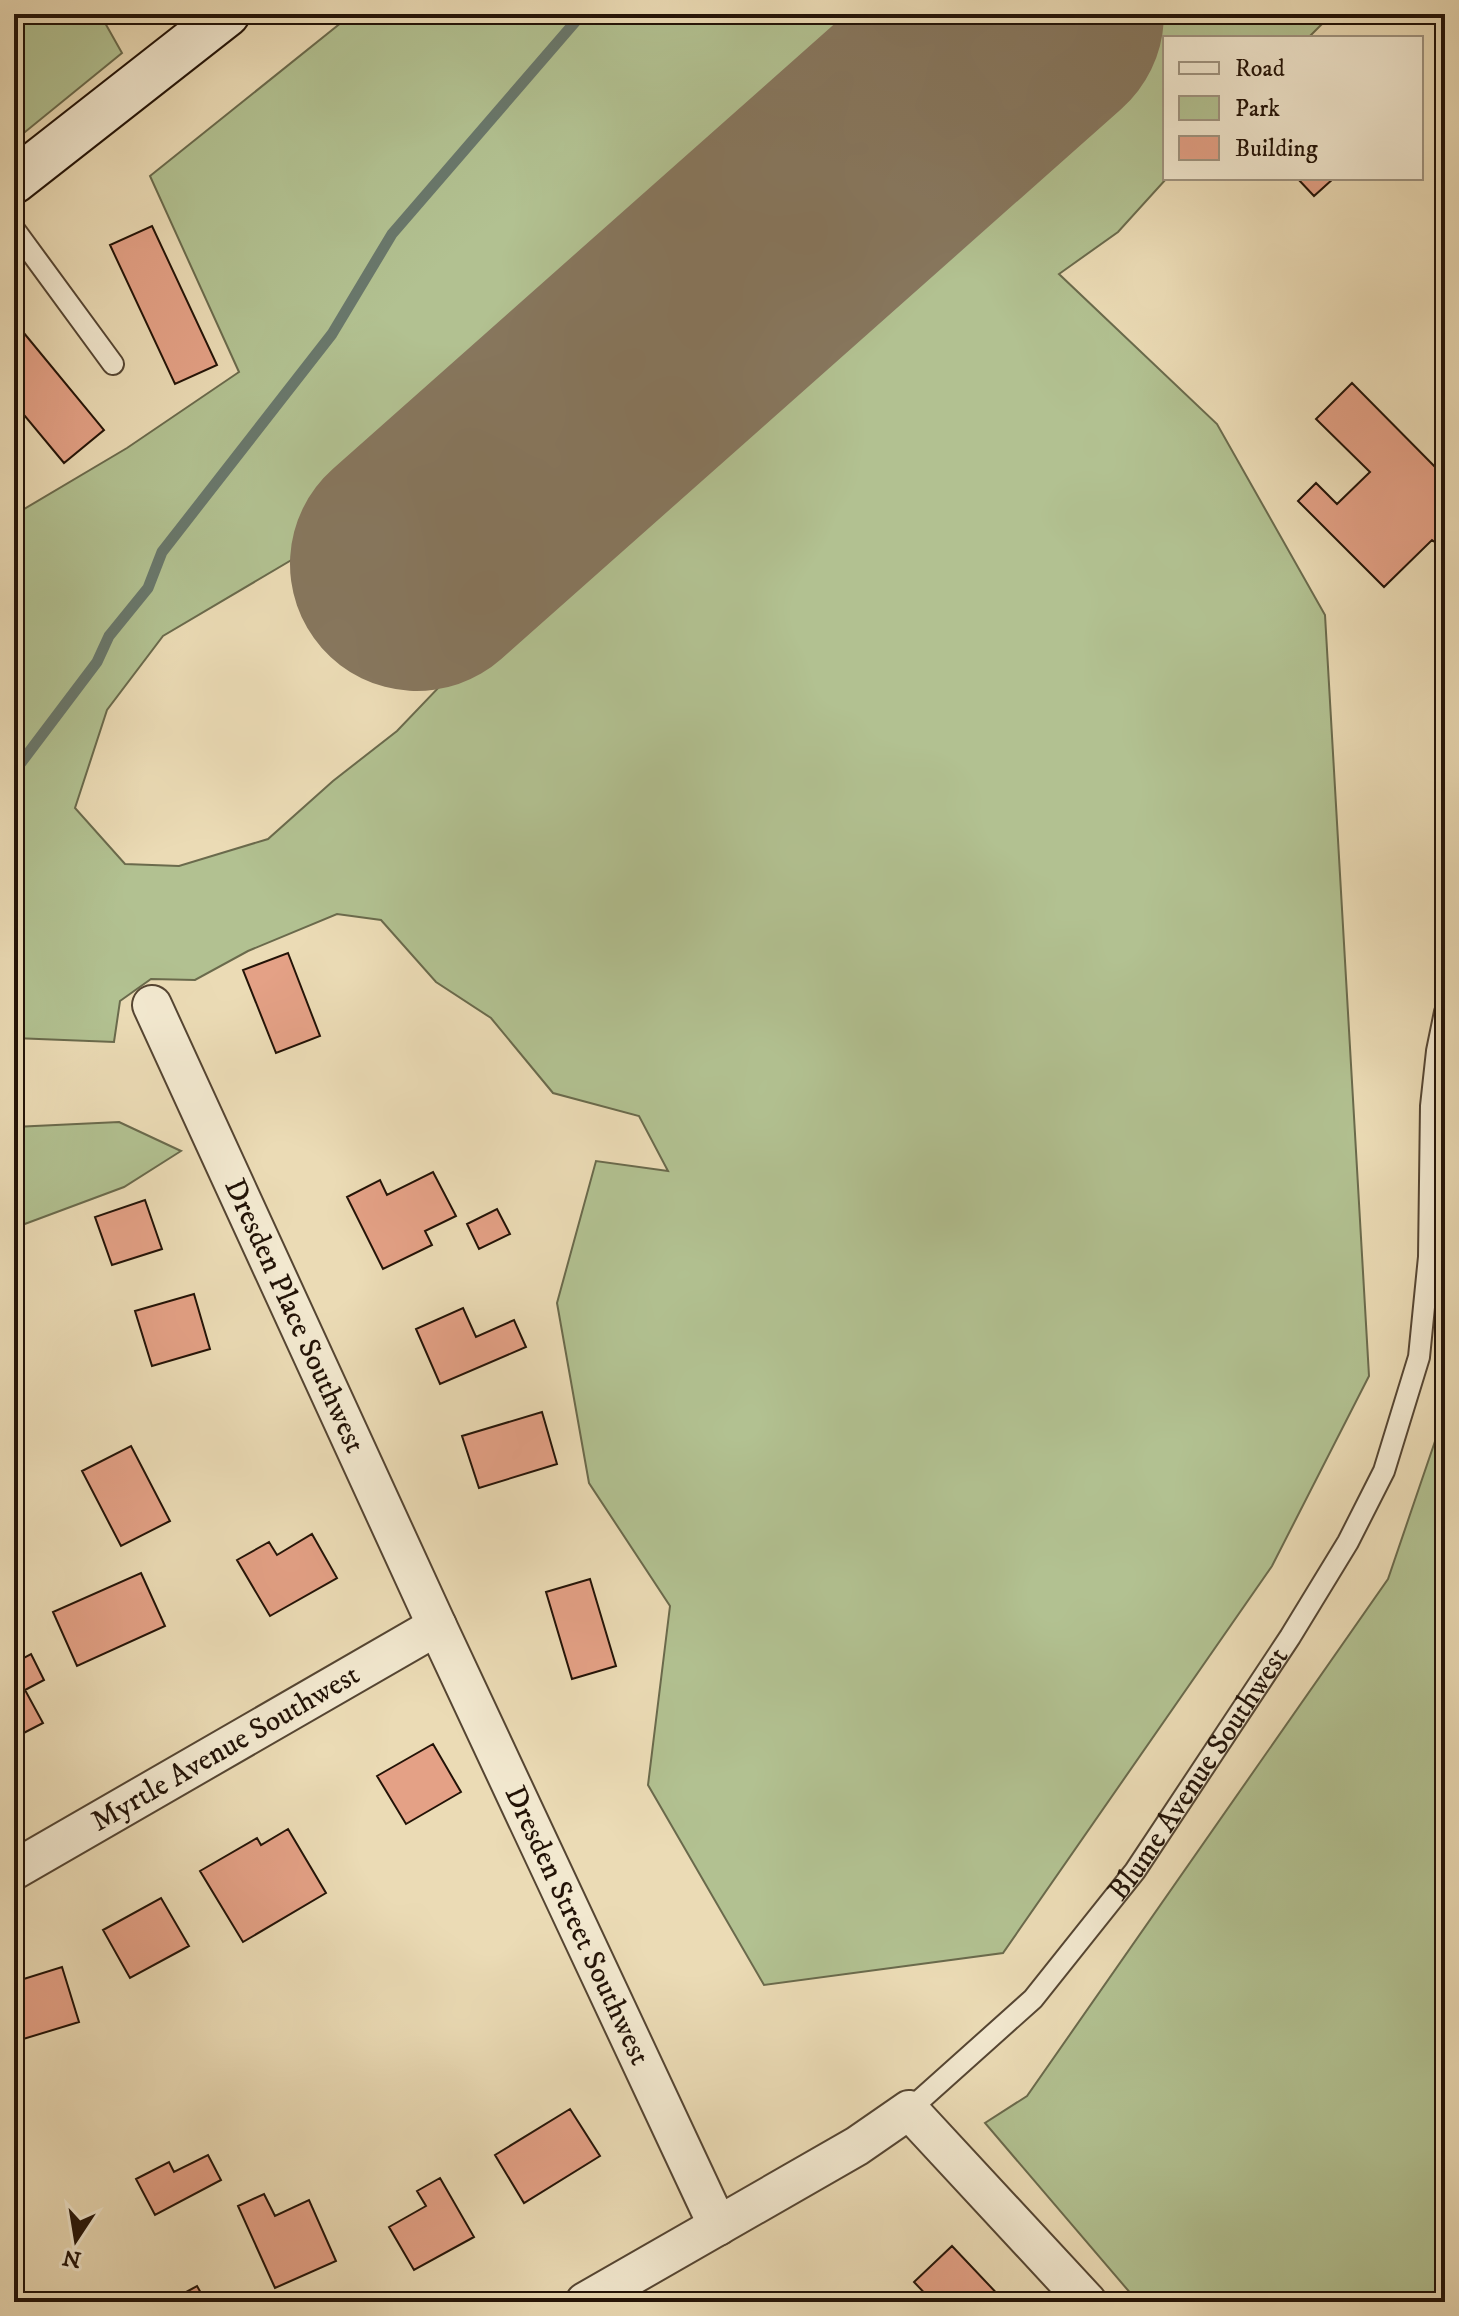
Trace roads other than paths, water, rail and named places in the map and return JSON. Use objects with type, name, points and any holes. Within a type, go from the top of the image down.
[{"type":"street","points":[[14,181],[227,14]]},
{"type":"street","name":"Dresden Place Southwest","points":[[152,1005],[437,1626]]},
{"type":"street","name":"Myrtle Avenue Southwest","points":[[14,1870],[437,1626]]},
{"type":"street","name":"Dresden Street Southwest","points":[[437,1626],[718,2226]]},
{"type":"street","points":[[909,2110],[1087,2302]]},
{"type":"street","name":"Blume Avenue Southwest","points":[[585,2302],[857,2146],[909,2110]]},
{"type":"lane","points":[[14,229],[113,364]]},
{"type":"lane","name":"Blume Avenue Southwest","points":[[909,2110],[1033,1999],[1135,1871],[1290,1637],[1348,1542],[1384,1471],[1419,1357],[1429,1257],[1431,1106],[1445,1012]]},
{"type":"waterway","points":[[14,772],[97,662],[109,636],[148,588],[162,552],[332,334],[392,234],[582,14]]}]
